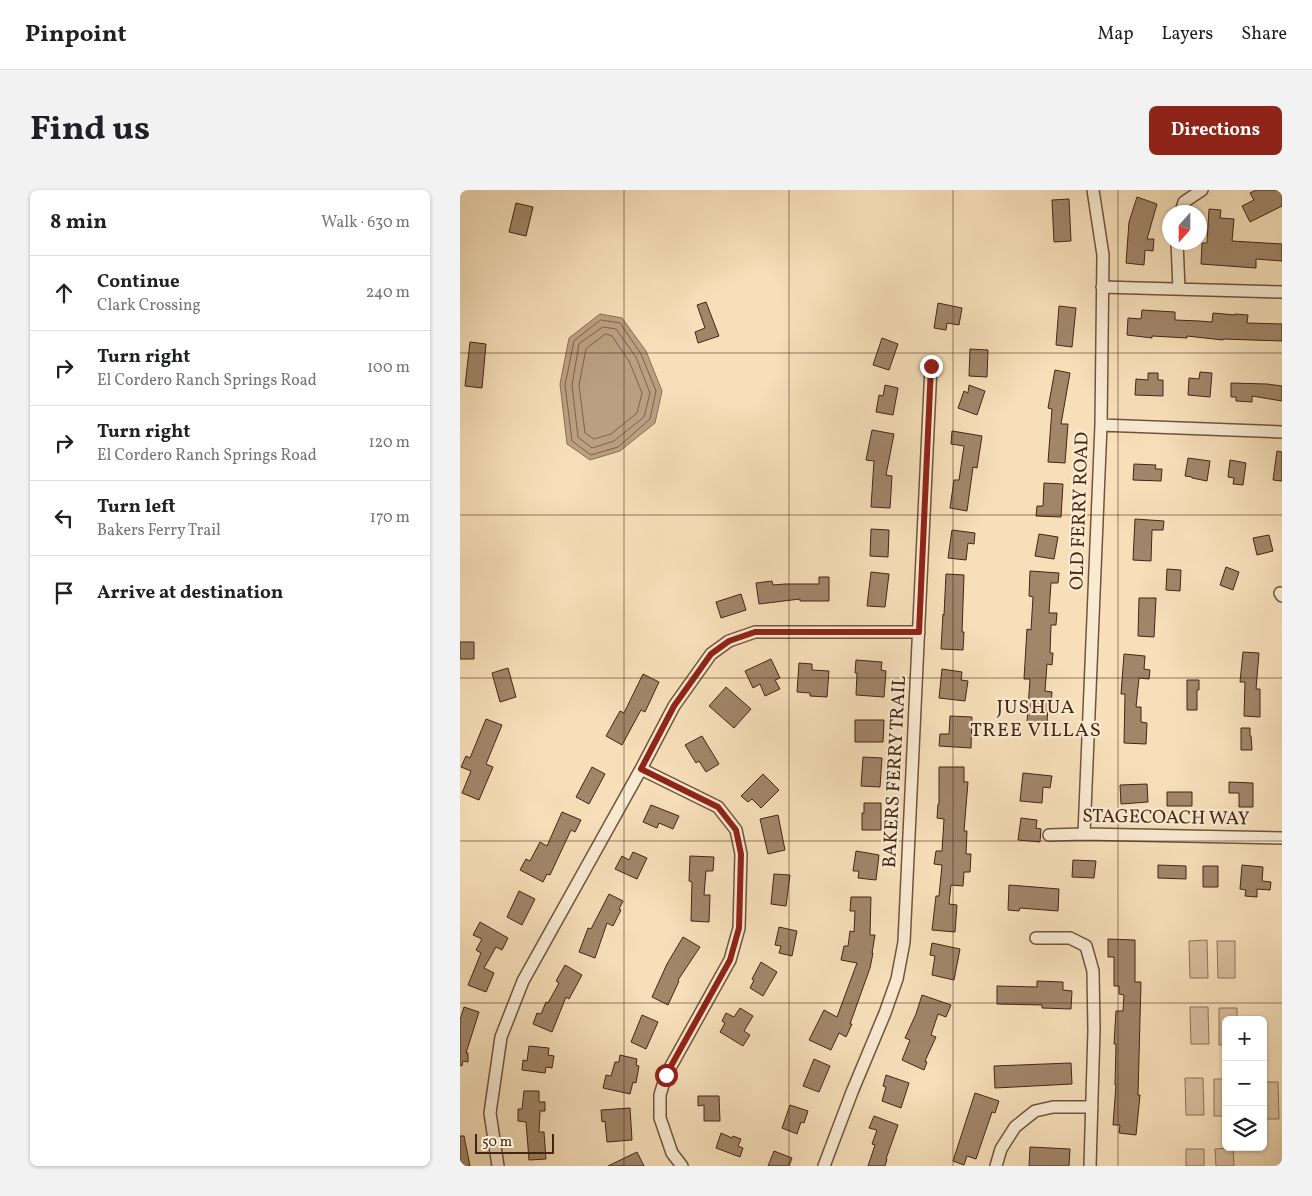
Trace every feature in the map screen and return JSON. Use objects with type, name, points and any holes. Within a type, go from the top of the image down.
[{"type":"street","name":"OLD FERRY ROAD","points":[[1084,834],[1101,425],[1103,255],[1093,190]]},
{"type":"street","points":[[1183,205],[1184,202],[1202,190]]},
{"type":"street","points":[[1177,250],[1179,289]]},
{"type":"street","points":[[1102,287],[1282,292]]},
{"type":"street","name":"BAKERS FERRY TRAIL","points":[[824,1166],[885,1013],[897,979],[904,942],[931,366]]},
{"type":"street","points":[[1101,425],[1282,432]]},
{"type":"street","points":[[498,1166],[490,1114],[501,1037],[523,981],[674,706],[711,654],[729,641],[755,632],[919,632]]},
{"type":"street","points":[[641,769],[718,807],[736,830],[741,854],[739,928],[730,960],[666,1075],[660,1095],[660,1118],[672,1153],[682,1166]]},
{"type":"street","name":"STAGECOACH WAY","points":[[1049,835],[1282,838]]},
{"type":"street","points":[[1036,938],[1070,938],[1086,946],[1094,971],[1090,1166]]},
{"type":"street","points":[[996,1166],[1002,1150],[1015,1127],[1035,1111],[1053,1107],[1092,1107]]},
{"type":"shaded area","points":[[1207,940],[1208,978],[1190,978],[1189,941]]},
{"type":"shaded area","points":[[1217,941],[1235,941],[1235,978],[1218,978]]},
{"type":"shaded area","points":[[1190,1007],[1208,1007],[1209,1044],[1191,1044]]},
{"type":"shaded area","points":[[1219,1008],[1237,1008],[1237,1016],[1222,1016],[1222,1045],[1219,1045]]},
{"type":"shaded area","points":[[1185,1078],[1203,1078],[1204,1115],[1186,1115]]},
{"type":"shaded area","points":[[1214,1079],[1222,1079],[1222,1116],[1214,1116]]},
{"type":"shaded area","points":[[1267,1082],[1278,1082],[1279,1119],[1267,1119]]},
{"type":"shaded area","points":[[1186,1149],[1204,1149],[1204,1166],[1186,1166]]},
{"type":"shaded area","points":[[1215,1149],[1233,1151],[1234,1166],[1216,1166]]},
{"type":"water","points":[[600,314],[622,318],[646,351],[662,391],[655,423],[620,451],[590,460],[567,444],[560,384],[569,338]]},
{"type":"building","points":[[1256,190],[1282,190],[1282,206],[1250,222],[1242,206],[1254,200],[1250,193]]},
{"type":"building","points":[[1137,197],[1157,204],[1147,239],[1154,239],[1153,251],[1145,250],[1144,265],[1126,263],[1129,222]]},
{"type":"building","points":[[1069,199],[1071,241],[1054,242],[1052,200]]},
{"type":"building","points":[[516,203],[533,207],[526,236],[509,232]]},
{"type":"building","points":[[1209,209],[1221,210],[1220,218],[1234,219],[1232,241],[1282,244],[1282,261],[1256,259],[1256,268],[1201,264],[1202,250],[1207,250]]},
{"type":"building","points":[[706,302],[719,336],[698,343],[695,332],[705,328],[697,305]]},
{"type":"building","points":[[938,303],[962,308],[959,325],[947,323],[946,330],[934,328]]},
{"type":"building","points":[[1059,306],[1076,308],[1072,347],[1056,345]]},
{"type":"building","points":[[1142,310],[1175,312],[1175,320],[1212,322],[1213,313],[1248,315],[1247,323],[1282,324],[1282,341],[1223,340],[1187,336],[1187,338],[1152,336],[1152,338],[1127,335],[1128,318],[1141,319]]},
{"type":"building","points":[[882,338],[898,344],[889,370],[873,365]]},
{"type":"building","points":[[470,342],[486,344],[482,388],[465,386]]},
{"type":"building","points":[[970,349],[988,350],[987,377],[969,376]]},
{"type":"building","points":[[1055,370],[1070,373],[1061,424],[1068,424],[1065,463],[1048,462],[1052,409],[1048,408]]},
{"type":"building","points":[[1200,372],[1212,373],[1210,397],[1188,395],[1189,378],[1199,379]]},
{"type":"building","points":[[1148,373],[1158,373],[1158,380],[1163,380],[1163,396],[1135,395],[1136,379],[1148,380]]},
{"type":"building","points":[[1231,383],[1282,386],[1282,401],[1252,396],[1252,402],[1236,401],[1236,397],[1231,397]]},
{"type":"building","points":[[885,385],[898,388],[893,415],[876,412],[879,395],[883,396]]},
{"type":"building","points":[[969,385],[985,391],[977,415],[958,408],[964,391],[968,393]]},
{"type":"building","points":[[872,430],[894,434],[886,475],[892,476],[890,508],[871,507],[874,461],[866,460]]},
{"type":"building","points":[[952,431],[982,436],[977,468],[973,467],[967,511],[950,508],[954,480],[959,480],[964,446],[951,444]]},
{"type":"building","points":[[1277,451],[1282,452],[1282,481],[1273,480]]},
{"type":"building","points":[[1188,458],[1210,461],[1207,481],[1185,476]]},
{"type":"building","points":[[1230,460],[1246,463],[1243,485],[1233,484],[1234,478],[1228,477]]},
{"type":"building","points":[[1134,464],[1156,465],[1155,469],[1162,469],[1161,481],[1133,480]]},
{"type":"building","points":[[1044,483],[1063,484],[1061,517],[1036,516],[1037,506],[1043,506]]},
{"type":"building","points":[[1135,519],[1164,521],[1163,530],[1152,530],[1151,561],[1133,560]]},
{"type":"building","points":[[871,529],[889,530],[888,557],[870,556]]},
{"type":"building","points":[[952,530],[975,533],[974,544],[968,543],[966,560],[948,558]]},
{"type":"building","points":[[1039,534],[1058,537],[1054,559],[1035,556]]},
{"type":"building","points":[[1269,535],[1273,551],[1257,555],[1253,538]]},
{"type":"building","points":[[1226,567],[1239,572],[1233,590],[1220,585]]},
{"type":"building","points":[[1167,569],[1181,570],[1180,591],[1166,590]]},
{"type":"building","points":[[1030,571],[1059,573],[1058,583],[1051,583],[1049,613],[1057,613],[1056,625],[1051,625],[1050,653],[1053,653],[1052,665],[1047,664],[1045,691],[1052,692],[1051,704],[1048,703],[1047,724],[1027,722],[1030,679],[1024,679],[1027,629],[1031,630],[1033,597],[1029,596]]},
{"type":"building","points":[[871,572],[889,574],[885,607],[867,606]]},
{"type":"building","points":[[946,574],[964,575],[963,650],[941,649]]},
{"type":"building","points":[[819,577],[829,577],[829,601],[800,601],[800,599],[759,604],[756,583],[772,581],[773,585],[819,584]]},
{"type":"building","points":[[741,594],[746,610],[721,618],[716,602]]},
{"type":"building","points":[[1139,598],[1156,598],[1154,637],[1138,636]]},
{"type":"building","points":[[460,642],[474,642],[474,659],[460,659]]},
{"type":"building","points":[[1243,652],[1259,653],[1256,689],[1260,689],[1260,717],[1244,716],[1245,682],[1240,682]]},
{"type":"building","points":[[1124,654],[1145,656],[1144,669],[1150,670],[1149,679],[1139,678],[1136,707],[1141,707],[1141,722],[1147,723],[1146,744],[1124,743],[1125,694],[1121,694]]},
{"type":"building","points":[[771,659],[780,678],[775,680],[780,689],[765,696],[760,684],[753,688],[745,671]]},
{"type":"building","points":[[856,660],[882,662],[881,670],[886,671],[884,697],[856,695]]},
{"type":"building","points":[[799,663],[812,664],[812,670],[829,671],[827,697],[810,696],[810,693],[797,692]]},
{"type":"building","points":[[508,668],[516,697],[500,702],[492,673]]},
{"type":"building","points":[[942,669],[962,672],[961,680],[968,681],[965,701],[939,698]]},
{"type":"building","points":[[643,674],[659,682],[645,712],[641,710],[622,745],[606,736],[620,711],[624,713]]},
{"type":"building","points":[[1187,680],[1199,680],[1197,710],[1187,710]]},
{"type":"building","points":[[726,687],[751,709],[734,728],[709,706]]},
{"type":"building","points":[[950,716],[972,717],[971,748],[939,746],[940,734],[949,734]]},
{"type":"building","points":[[486,719],[502,725],[486,764],[493,767],[479,800],[462,793],[471,771],[461,767],[466,756],[470,758]]},
{"type":"building","points":[[855,720],[884,720],[883,742],[855,742]]},
{"type":"building","points":[[1241,728],[1250,728],[1252,750],[1241,750]]},
{"type":"building","points":[[702,736],[719,764],[706,772],[699,761],[696,763],[685,745]]},
{"type":"building","points":[[863,757],[882,758],[880,787],[861,786]]},
{"type":"building","points":[[592,767],[605,774],[589,804],[576,797]]},
{"type":"building","points":[[939,767],[964,767],[964,782],[968,782],[964,831],[967,831],[966,854],[971,854],[970,872],[964,872],[963,886],[951,885],[949,904],[957,905],[955,932],[932,930],[936,896],[939,896],[942,865],[934,864],[936,851],[942,851],[944,819],[937,818]]},
{"type":"building","points":[[1023,773],[1052,776],[1050,788],[1043,787],[1042,803],[1020,801]]},
{"type":"building","points":[[763,774],[779,790],[761,808],[752,799],[748,802],[741,796]]},
{"type":"building","points":[[1229,782],[1253,783],[1253,807],[1239,807],[1239,793],[1229,793]]},
{"type":"building","points":[[1147,784],[1148,802],[1121,804],[1120,785]]},
{"type":"building","points":[[1167,792],[1192,792],[1192,806],[1167,806]]},
{"type":"building","points":[[864,803],[881,803],[881,830],[862,830]]},
{"type":"building","points":[[651,805],[679,816],[673,829],[659,823],[657,828],[643,822]]},
{"type":"building","points":[[562,812],[581,820],[575,832],[571,830],[550,875],[547,874],[543,882],[520,870],[526,859],[530,861],[540,842],[547,846]]},
{"type":"building","points":[[778,815],[785,850],[768,854],[760,819]]},
{"type":"building","points":[[1021,818],[1037,820],[1036,828],[1041,829],[1040,842],[1018,840]]},
{"type":"building","points":[[856,851],[879,855],[876,880],[858,878],[859,871],[853,871]]},
{"type":"building","points":[[633,852],[647,858],[637,879],[615,869],[622,856],[629,860]]},
{"type":"building","points":[[690,856],[714,857],[713,871],[706,871],[704,895],[710,895],[709,922],[691,921],[692,882],[689,881]]},
{"type":"building","points":[[1073,860],[1096,861],[1094,878],[1072,877]]},
{"type":"building","points":[[1158,865],[1186,866],[1186,879],[1158,878]]},
{"type":"building","points":[[1242,865],[1263,867],[1262,881],[1271,882],[1270,890],[1257,889],[1257,897],[1245,896],[1246,890],[1240,889]]},
{"type":"building","points":[[1203,866],[1218,866],[1218,887],[1203,887]]},
{"type":"building","points":[[774,874],[790,875],[786,906],[771,904]]},
{"type":"building","points":[[1009,885],[1059,889],[1058,911],[1020,908],[1019,911],[1008,910]]},
{"type":"building","points":[[519,891],[535,899],[522,925],[507,917]]},
{"type":"building","points":[[609,894],[623,901],[613,926],[607,923],[595,958],[579,952],[588,928],[591,929]]},
{"type":"building","points":[[851,897],[871,897],[870,935],[875,935],[873,953],[870,968],[850,1024],[852,1024],[846,1037],[839,1033],[831,1050],[809,1040],[824,1010],[837,1017],[857,963],[841,960],[844,946],[848,946],[850,931],[854,932],[855,911],[850,911]]},
{"type":"building","points":[[480,922],[508,938],[502,950],[496,947],[484,968],[494,973],[486,992],[468,985],[481,953],[476,950],[482,939],[473,935]]},
{"type":"building","points":[[779,927],[797,931],[792,956],[779,953],[781,946],[775,945]]},
{"type":"building","points":[[683,937],[700,947],[678,980],[668,1005],[652,997],[667,964]]},
{"type":"building","points":[[1108,939],[1135,940],[1135,982],[1141,982],[1138,1095],[1140,1095],[1136,1135],[1119,1133],[1120,1125],[1113,1125],[1116,1085],[1116,1044],[1114,1044],[1116,1011],[1123,1011],[1124,995],[1119,994],[1119,986],[1114,986],[1114,957],[1108,957]]},
{"type":"building","points":[[932,943],[960,949],[954,980],[932,975],[935,956],[930,955]]},
{"type":"building","points":[[761,962],[777,972],[763,996],[750,988],[754,980],[752,979]]},
{"type":"building","points":[[565,965],[582,975],[569,999],[566,997],[552,1032],[533,1024],[537,1013],[541,1014],[546,1002],[548,1003],[559,983],[556,981]]},
{"type":"building","points":[[1037,981],[1063,982],[1063,990],[1072,991],[1071,1009],[1042,1008],[1042,1005],[997,1004],[997,986],[1037,987]]},
{"type":"building","points":[[922,995],[951,1005],[946,1017],[938,1014],[931,1035],[936,1037],[925,1061],[927,1062],[924,1070],[902,1060],[910,1040],[905,1038]]},
{"type":"building","points":[[464,1007],[479,1012],[466,1053],[468,1053],[468,1062],[463,1061],[462,1066],[460,1065],[460,1020]]},
{"type":"building","points":[[740,1008],[753,1016],[744,1031],[750,1035],[743,1046],[720,1032],[725,1023],[722,1021],[726,1013],[734,1017]]},
{"type":"building","points":[[642,1015],[658,1022],[646,1049],[631,1042]]},
{"type":"building","points":[[529,1046],[549,1048],[548,1055],[554,1056],[552,1068],[546,1067],[545,1073],[522,1070],[523,1060],[527,1061]]},
{"type":"building","points":[[620,1055],[637,1059],[636,1065],[639,1066],[636,1083],[633,1082],[630,1094],[603,1088],[606,1075],[611,1076],[615,1062],[619,1062]]},
{"type":"building","points":[[814,1059],[830,1066],[819,1092],[803,1086]]},
{"type":"building","points":[[1071,1063],[1072,1084],[995,1088],[994,1066]]},
{"type":"building","points":[[886,1075],[909,1083],[901,1108],[882,1101],[886,1087],[883,1086]]},
{"type":"building","points":[[524,1091],[539,1091],[539,1102],[545,1102],[545,1111],[540,1111],[539,1132],[544,1132],[546,1159],[529,1160],[526,1122],[518,1121],[518,1109],[522,1109]]},
{"type":"building","points":[[975,1093],[999,1101],[995,1113],[992,1112],[976,1159],[967,1156],[964,1165],[953,1161]]},
{"type":"building","points":[[698,1096],[719,1096],[720,1121],[704,1121],[704,1105],[698,1106]]},
{"type":"building","points":[[790,1105],[808,1111],[804,1123],[801,1122],[797,1134],[782,1128]]},
{"type":"building","points":[[630,1108],[632,1140],[607,1142],[605,1121],[602,1122],[601,1110]]},
{"type":"building","points":[[874,1116],[898,1125],[885,1166],[868,1166],[875,1145],[872,1144],[877,1130],[869,1128]]},
{"type":"building","points":[[721,1133],[732,1138],[733,1136],[741,1139],[738,1146],[743,1148],[740,1157],[716,1148]]},
{"type":"building","points":[[460,1136],[464,1136],[470,1166],[460,1166]]},
{"type":"building","points":[[1030,1147],[1070,1149],[1069,1166],[1029,1166]]},
{"type":"building","points":[[774,1151],[792,1158],[789,1166],[768,1166]]},
{"type":"building","points":[[637,1152],[644,1166],[608,1166]]},
{"type":"district","name":"JUSHUA TREE VILLAS","points":[[1036,720]]},
{"type":"route","points":[[666,1075],[730,960],[739,928],[741,854],[736,830],[718,807],[641,769],[674,706],[711,654],[729,641],[755,632],[919,632],[931,366]]}]
